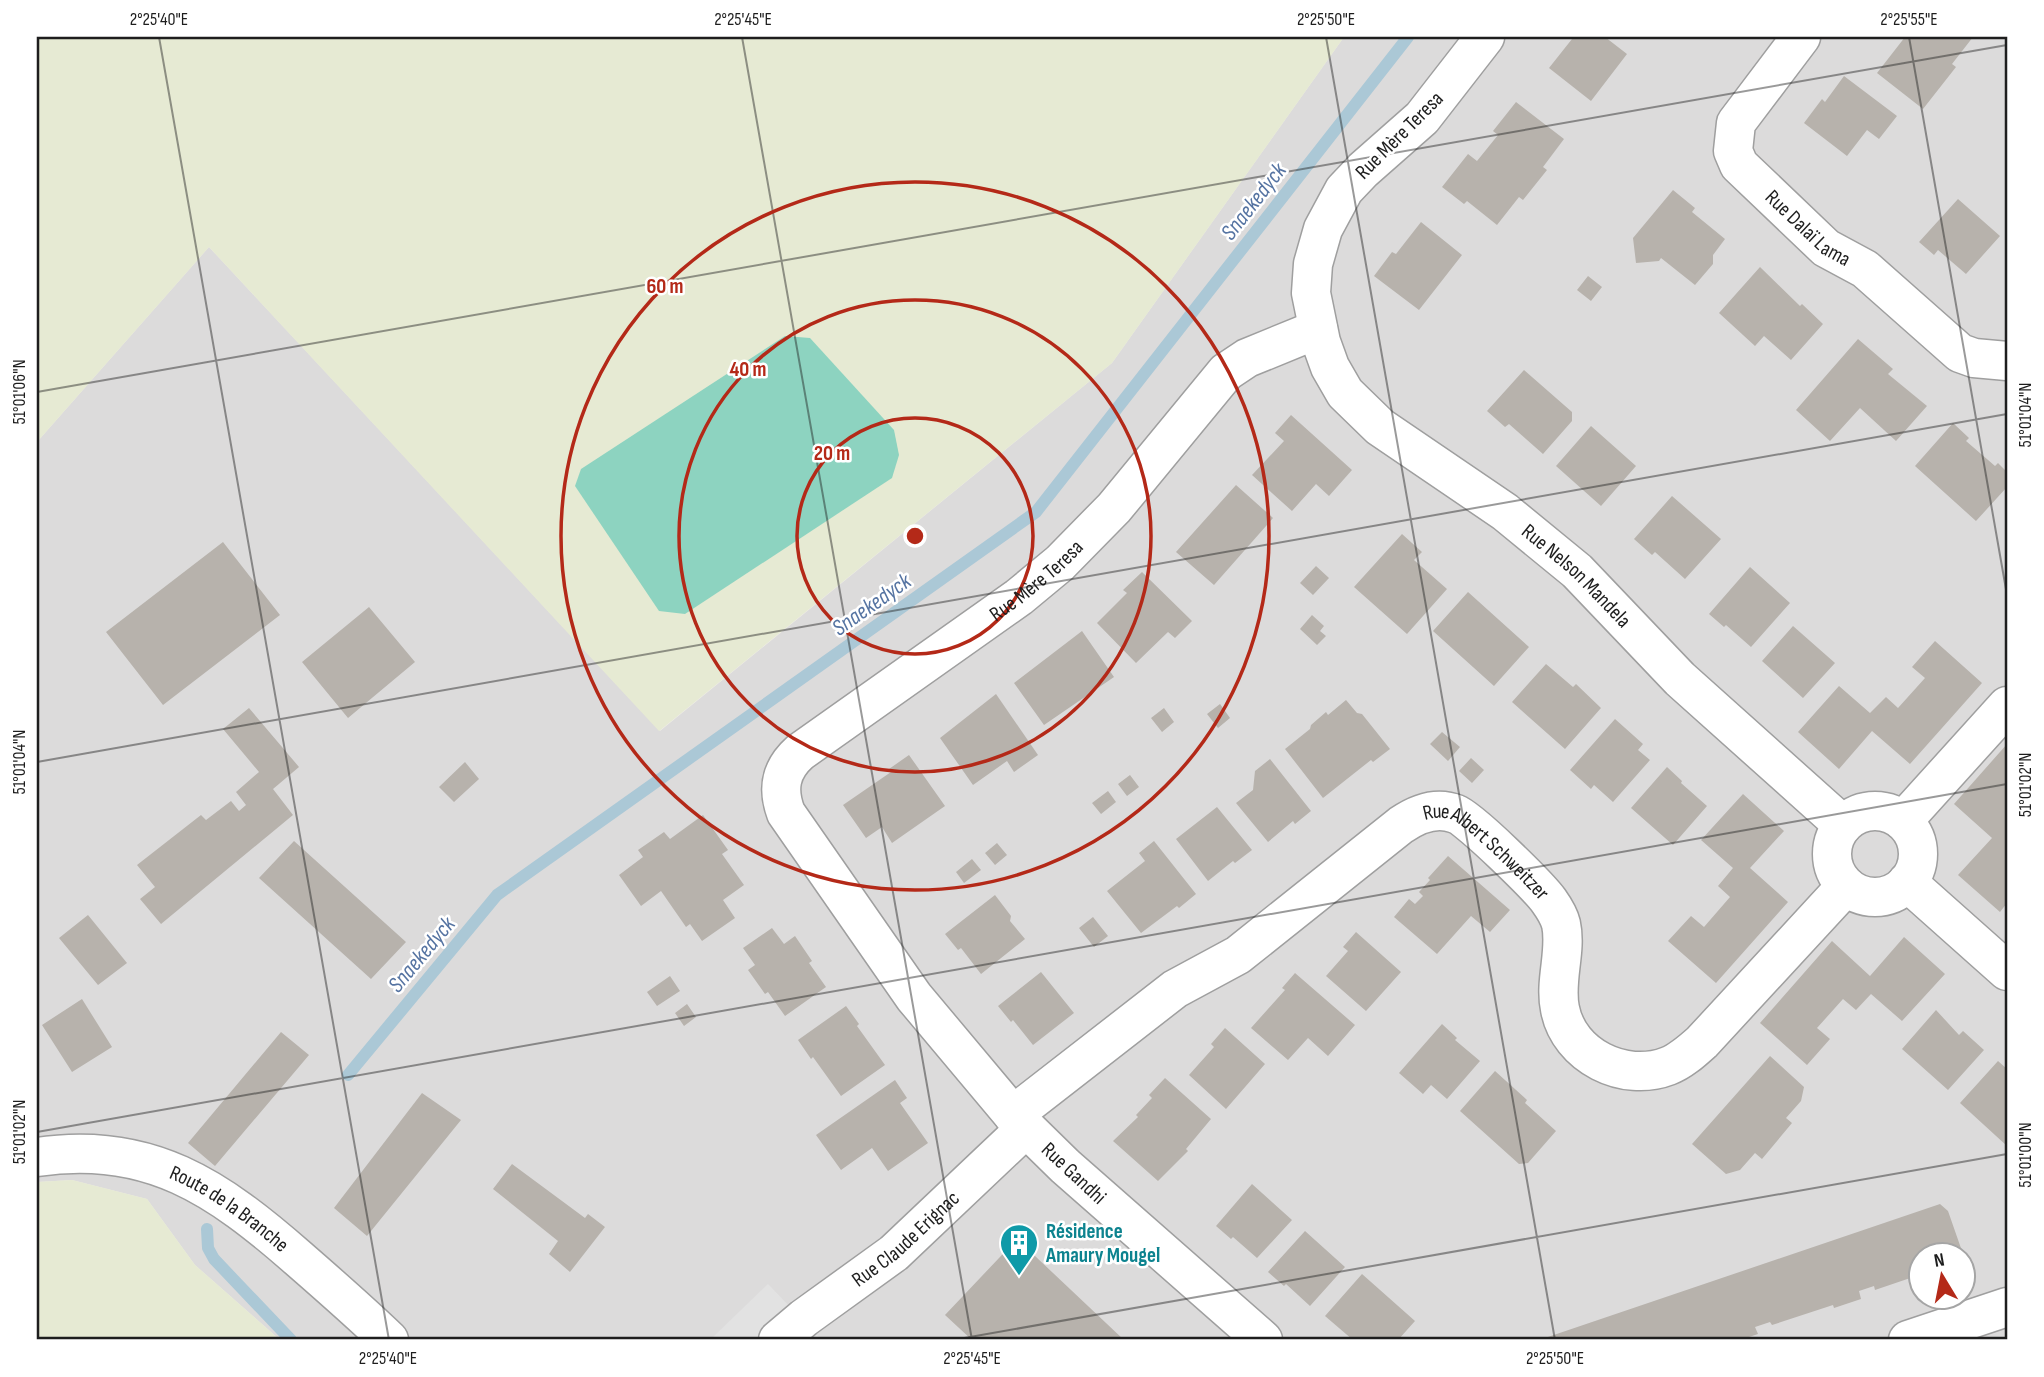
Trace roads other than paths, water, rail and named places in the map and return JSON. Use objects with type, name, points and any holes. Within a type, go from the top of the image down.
[{"type":"street","name":"Rue Mère Teresa","points":[[1020,1121],[950,1043],[887,961],[786,813],[780,796],[782,777],[800,752],[1036,584],[1084,541],[1226,372],[1247,358],[1318,330],[1311,293],[1312,264],[1318,242],[1337,201],[1363,170],[1422,118],[1485,37]]},
{"type":"street","name":"Rue Dalaï Lama","points":[[1801,37],[1736,123],[1733,151],[1739,165],[1826,248],[1865,269],[1960,353],[1974,358],[2007,361]]},
{"type":"street","name":"Rue Nelson Mandela","points":[[1318,330],[1337,381],[1368,416],[1538,538],[1593,587],[1680,679],[1843,825]]},
{"type":"street","points":[[1903,821],[2007,706]]},
{"type":"street","points":[[1878,811],[1889,813],[1903,821],[1911,829],[1918,848],[1917,864],[1907,882],[1895,892],[1880,897],[1860,894],[1846,886],[1836,873],[1832,856],[1834,840],[1843,825],[1861,813],[1878,811]]},
{"type":"street","name":"Rue Albert Schweitzer","points":[[1020,1121],[1175,989],[1238,955],[1401,825],[1423,813],[1446,812],[1466,819],[1548,899],[1561,925],[1558,978],[1562,1019],[1575,1042],[1584,1051],[1607,1064],[1629,1071],[1655,1070],[1688,1055],[1846,886]]},
{"type":"street","points":[[1907,882],[2007,971]]},
{"type":"street","name":"Rue Claude Erignac","points":[[778,1340],[894,1253],[1020,1121]]},
{"type":"street","name":"Rue Gandhi","points":[[1020,1121],[1065,1166],[1263,1340]]},
{"type":"street","name":"Route de la Branche","points":[[37,1157],[87,1152],[109,1155],[155,1164],[198,1182],[227,1200],[271,1234],[389,1340]]},
{"type":"street","points":[[1909,1340],[1991,1321]]},
{"type":"waterway","name":"Snaekedyck","points":[[348,1075],[497,895],[1036,512],[1408,37]]},
{"type":"waterway","name":"Snaekedyck","points":[[207,1229],[208,1248],[214,1259],[291,1340]]},
{"type":"place","name":"Résidence Amaury Mougel","points":[[1019,1277]]}]
